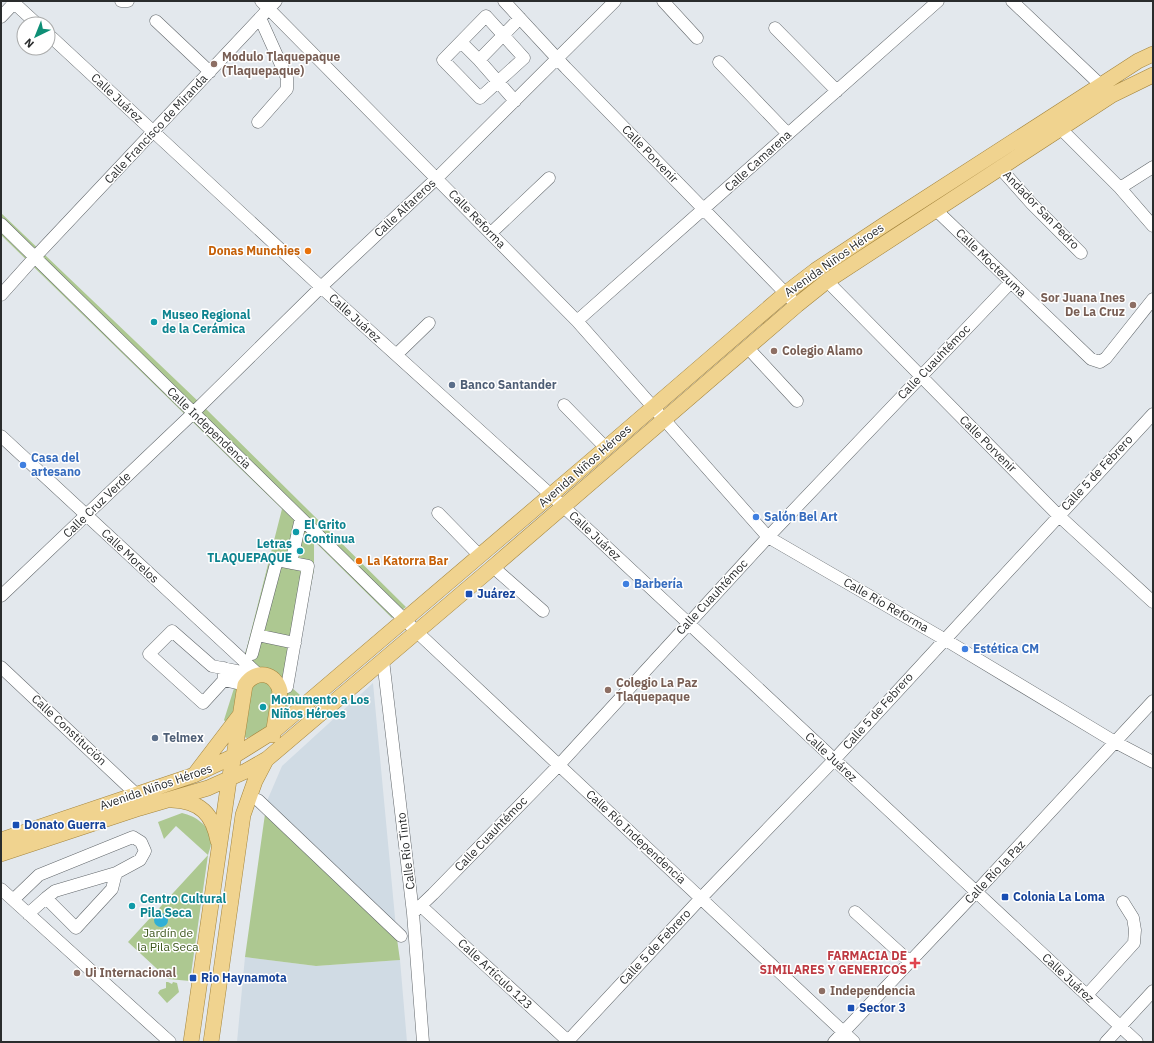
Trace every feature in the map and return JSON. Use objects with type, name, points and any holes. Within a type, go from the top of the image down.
[{"type":"main road","name":"Avenida Niños Héroes","points":[[1,840],[194,776],[234,756],[274,731],[786,293],[816,270],[880,227],[1138,61],[1153,54]]},
{"type":"main road","name":"Avenida Niños Héroes","points":[[1,854],[208,788],[229,780],[266,759],[494,567],[797,305],[827,281],[1112,95],[1153,75]]},
{"type":"main road","points":[[191,1042],[244,685],[253,677],[259,675],[270,677],[275,681],[280,692],[274,731],[266,759],[255,781],[243,815],[211,1042]]},
{"type":"main road","points":[[194,776],[240,714]]},
{"type":"main road","points":[[167,800],[189,802],[203,810],[214,823],[219,849]]},
{"type":"street","points":[[121,1],[128,1]]},
{"type":"street","name":"Calle Porvenir","points":[[504,1],[797,305]]},
{"type":"street","name":"Calle Alfareros","points":[[193,413],[321,287],[437,178],[615,1]]},
{"type":"street","points":[[663,1],[697,38]]},
{"type":"street","name":"Calle Camarena","points":[[577,321],[938,1]]},
{"type":"street","points":[[1012,1],[1112,95]]},
{"type":"street","points":[[1,17],[14,2],[29,16]]},
{"type":"street","name":"Calle Francisco de Miranda","points":[[1,295],[260,18],[269,4]]},
{"type":"street","name":"Calle Reforma","points":[[269,4],[577,321],[654,407]]},
{"type":"street","points":[[486,16],[503,35],[524,58],[480,98],[443,60],[486,16]]},
{"type":"street","points":[[258,122],[287,89],[287,78],[260,18]]},
{"type":"street","points":[[479,60],[520,18]]},
{"type":"street","points":[[156,21],[210,72]]},
{"type":"street","points":[[775,28],[837,91]]},
{"type":"street","name":"Calle Juárez","points":[[56,41],[321,287],[551,495],[1137,1042]]},
{"type":"street","points":[[461,42],[515,101]]},
{"type":"street","points":[[719,62],[788,134]]},
{"type":"street","points":[[1060,128],[1120,188],[1153,226]]},
{"type":"street","points":[[1120,188],[1153,167]]},
{"type":"street","name":"Andador San Pedro","points":[[1000,168],[1032,204],[1081,253]]},
{"type":"street","points":[[491,233],[549,178]]},
{"type":"street","name":"Calle Moctezuma","points":[[936,210],[1091,359],[1100,362],[1106,358],[1153,299]]},
{"type":"street","name":"Calle Independencia","points":[[1,224],[417,632]]},
{"type":"street","name":"Calle Porvenir","points":[[827,281],[1058,515],[1153,602]]},
{"type":"street","name":"Calle Cuauhtémoc","points":[[417,909],[559,765],[768,537],[1010,282]]},
{"type":"street","points":[[396,355],[429,324]]},
{"type":"street","points":[[748,348],[796,401]]},
{"type":"street","points":[[564,405],[606,448]]},
{"type":"street","name":"Calle Río Reforma","points":[[654,407],[768,537],[944,639],[1115,742],[1153,762]]},
{"type":"street","name":"Calle Cruz Verde","points":[[1,596],[193,413]]},
{"type":"street","name":"Calle 5 de Febrero","points":[[568,1042],[701,898],[834,760],[1058,515],[1153,414]]},
{"type":"street","name":"Calle Morelos","points":[[1,436],[259,675]]},
{"type":"street","points":[[438,513],[480,556]]},
{"type":"street","points":[[291,563],[301,518]]},
{"type":"street","points":[[252,654],[277,560],[308,566],[287,687]]},
{"type":"street","points":[[494,567],[543,611]]},
{"type":"street","points":[[224,668],[224,680],[203,703],[149,654],[172,631],[212,666],[224,668],[259,675]]},
{"type":"street","name":"Calle Río Independencia","points":[[417,632],[854,1042]]},
{"type":"street","points":[[257,635],[295,643]]},
{"type":"street","name":"Calle Río Tinto","points":[[384,660],[417,909],[423,1042]]},
{"type":"street","name":"Calle Constitución","points":[[1,666],[136,794]]},
{"type":"street","points":[[224,680],[244,685]]},
{"type":"street","name":"Calle Río la Paz","points":[[834,1042],[976,892],[1153,701]]},
{"type":"street","points":[[258,800],[401,936]]},
{"type":"street","points":[[13,900],[39,875],[133,837],[141,842],[145,851],[140,860],[116,873],[55,890],[28,914]]},
{"type":"street","points":[[46,898],[76,928],[112,889],[116,873]]},
{"type":"street","points":[[1,889],[170,1042]]},
{"type":"street","points":[[1087,995],[1134,943],[1135,930],[1133,918],[1123,902]]},
{"type":"street","name":"Calle Artículo 123","points":[[417,909],[568,1042]]},
{"type":"street","points":[[855,912],[910,962]]},
{"type":"street","points":[[1106,1042],[1153,991]]},
{"type":"shaded area","points":[[373,683],[396,928],[267,801],[282,766]]},
{"type":"shaded area","points":[[245,957],[316,966],[400,960],[407,1042],[237,1042]]},
{"type":"green space","points":[[1,213],[202,405],[406,607],[392,618],[314,541],[314,570],[291,687],[300,695],[262,731],[247,738],[233,733],[224,720],[247,647],[282,509],[1,235]]},
{"type":"green space","points":[[182,813],[193,817],[206,827],[211,837],[208,855],[176,826],[164,839],[158,822]]},
{"type":"green space","points":[[265,814],[397,939],[400,960],[316,966],[245,957]]},
{"type":"green space","name":"Jardín de la Pila Seca","points":[[208,855],[190,981],[168,979],[128,942]]},
{"type":"green space","points":[[166,982],[172,984],[173,982],[177,983],[179,992],[167,1003],[158,993],[160,990],[166,988]]},
{"type":"water","points":[[158,913],[164,913],[168,917],[168,923],[164,927],[158,927],[154,923],[154,917]]},
{"type":"place","name":"Modulo Tlaquepaque (Tlaquepaque)","points":[[214,64]]},
{"type":"place","name":"Donas Munchies","points":[[308,251]]},
{"type":"place","name":"Sor Juana Ines De La Cruz","points":[[1133,305]]},
{"type":"place","name":"Museo Regional de la Cerámica","points":[[154,322]]},
{"type":"place","name":"Colegio Alamo","points":[[774,351]]},
{"type":"place","name":"Banco Santander","points":[[452,385]]},
{"type":"place","name":"Casa del artesano","points":[[23,465]]},
{"type":"place","name":"Salón Bel Art","points":[[756,517]]},
{"type":"place","name":"El Grito Continua","points":[[296,532]]},
{"type":"place","name":"Letras TLAQUEPAQUE","points":[[300,551]]},
{"type":"place","name":"La Katorra Bar","points":[[359,561]]},
{"type":"place","name":"Barbería","points":[[626,584]]},
{"type":"place","name":"Juárez","points":[[469,594]]},
{"type":"place","name":"Estética CM","points":[[965,649]]},
{"type":"place","name":"Colegio La Paz Tlaquepaque","points":[[608,690]]},
{"type":"place","name":"Monumento a Los Niños Héroes","points":[[263,707]]},
{"type":"place","name":"Telmex","points":[[155,738]]},
{"type":"place","name":"Donato Guerra","points":[[16,825]]},
{"type":"place","name":"Colonia La Loma","points":[[1005,897]]},
{"type":"place","name":"Centro Cultural Pila Seca","points":[[132,906]]},
{"type":"place","name":"FARMACIA DE SIMILARES Y GENERICOS","points":[[915,963]]},
{"type":"place","name":"Ui Internacional","points":[[77,973]]},
{"type":"place","name":"Rio Haynamota","points":[[193,978]]},
{"type":"place","name":"Independencia","points":[[822,991]]},
{"type":"place","name":"Sector 3","points":[[851,1008]]}]
